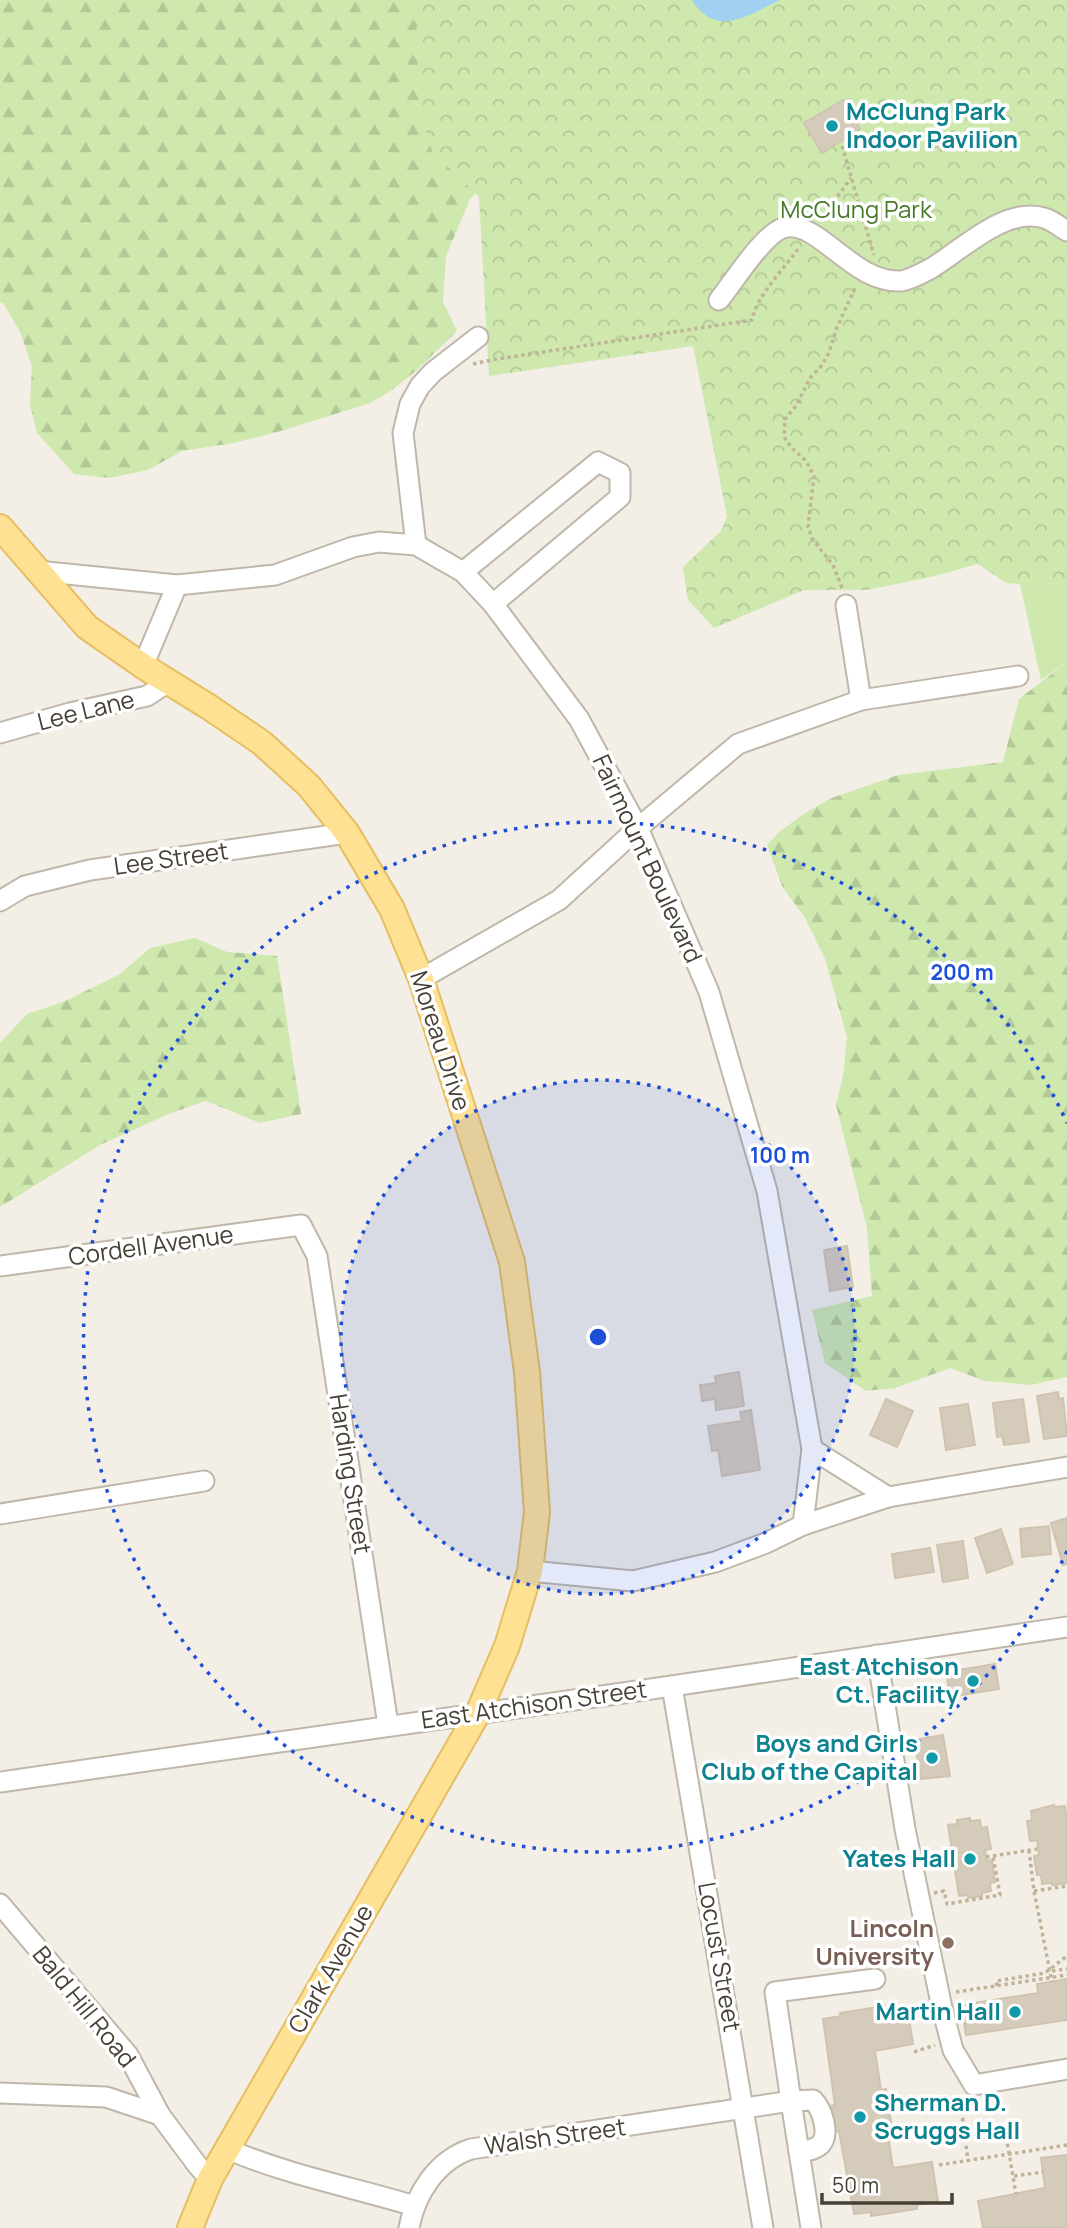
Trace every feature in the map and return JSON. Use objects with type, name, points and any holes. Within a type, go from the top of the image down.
[{"type":"main road","name":"Moreau Drive","points":[[0,527],[87,627],[262,743],[309,786],[347,833],[392,909],[421,979],[512,1262],[527,1372],[537,1512],[530,1572],[508,1646],[478,1713]]},
{"type":"main road","name":"Clark Avenue","points":[[190,2228],[210,2179],[478,1713]]},
{"type":"street","points":[[719,300],[765,240],[787,227],[811,233],[872,276],[902,281],[922,273],[997,223],[1033,216],[1045,218],[1067,231]]},
{"type":"street","points":[[416,545],[403,433],[410,404],[420,386],[433,372],[478,337]]},
{"type":"street","points":[[463,572],[598,462],[620,473],[620,497],[493,604]]},
{"type":"street","name":"Fairmount Boulevard","points":[[37,571],[177,585],[275,575],[353,547],[379,542],[416,545],[463,572],[493,604],[579,719],[638,828],[709,992],[767,1191],[812,1449],[803,1525]]},
{"type":"street","points":[[143,666],[177,585]]},
{"type":"street","points":[[846,605],[861,700]]},
{"type":"street","points":[[421,979],[559,900],[638,828],[738,744],[861,700],[1018,676]]},
{"type":"street","name":"Lee Lane","points":[[0,733],[70,713],[147,696],[168,681]]},
{"type":"street","name":"Lee Street","points":[[0,901],[25,886],[90,870],[347,833]]},
{"type":"street","name":"Cordell Avenue","points":[[0,1266],[302,1225]]},
{"type":"street","name":"Harding Street","points":[[302,1225],[317,1256],[388,1725]]},
{"type":"street","points":[[812,1449],[888,1497]]},
{"type":"street","points":[[530,1572],[633,1581],[715,1562],[766,1543],[803,1525],[888,1497],[1067,1468]]},
{"type":"street","points":[[0,1514],[204,1481]]},
{"type":"street","name":"East Atchison Street","points":[[0,1782],[1067,1627]]},
{"type":"street","points":[[877,1655],[917,1895],[953,2050],[974,2085],[1067,2069]]},
{"type":"street","name":"Locust Street","points":[[673,1686],[764,2228]]},
{"type":"street","name":"Bald Hill Road","points":[[0,1904],[128,2055],[160,2115],[210,2179]]},
{"type":"street","points":[[811,2228],[775,1992],[875,1979]]},
{"type":"street","points":[[0,2093],[106,2097],[160,2115]]},
{"type":"street","points":[[791,2101],[813,2100],[823,2119],[824,2138],[820,2146],[799,2152]]},
{"type":"street","name":"Walsh Street","points":[[409,2228],[415,2206],[428,2182],[444,2163],[456,2154],[471,2149],[791,2101]]},
{"type":"street","points":[[227,2149],[292,2174],[415,2206]]},
{"type":"path","points":[[842,146],[875,258]]},
{"type":"path","points":[[818,223],[851,178]]},
{"type":"path","points":[[468,365],[752,320],[759,301],[804,240]]},
{"type":"path","points":[[846,605],[834,565],[813,540],[808,527],[814,476],[806,461],[785,437],[785,419],[829,353],[837,327],[857,284],[863,287]]},
{"type":"path","points":[[986,1857],[1037,1849]]},
{"type":"path","points":[[1029,1850],[1051,1980]]},
{"type":"path","points":[[917,1895],[944,1891],[947,1904],[1000,1895],[993,1856]]},
{"type":"path","points":[[1034,1891],[1067,1886]]},
{"type":"path","points":[[1050,1972],[1067,1956]]},
{"type":"path","points":[[997,1986],[996,1981],[1067,1969]]},
{"type":"path","points":[[947,1993],[1051,1980],[1067,1975]]},
{"type":"path","points":[[914,2052],[941,2044]]},
{"type":"path","points":[[1005,2130],[1016,2194]]},
{"type":"path","points":[[939,2165],[1067,2146]]},
{"type":"path","points":[[1014,2176],[1042,2172]]},
{"type":"green space","points":[[0,0],[1067,0],[497,171],[470,199],[446,256],[443,302],[457,331],[392,390],[370,403],[281,431],[234,443],[182,451],[148,470],[109,478],[74,474],[37,433],[30,404],[32,366],[20,332],[4,304],[0,302]]},
{"type":"green space","name":"McClung Park","points":[[409,0],[1067,0],[1067,580],[1040,586],[1006,583],[978,564],[867,590],[804,590],[714,628],[688,600],[683,567],[721,531],[727,516],[693,346],[489,376],[479,197],[432,151],[418,106],[418,34]]},
{"type":"green space","points":[[1067,580],[1067,662],[1041,680],[1020,584],[1040,586]]},
{"type":"green space","points":[[1067,662],[1067,1377],[1031,1385],[985,1381],[950,1368],[895,1388],[866,1391],[825,1363],[812,1310],[872,1296],[867,1228],[836,1105],[843,1076],[847,1037],[825,959],[804,916],[783,888],[767,845],[779,832],[829,799],[898,775],[1003,762],[1019,699]]},
{"type":"green space","points":[[195,938],[227,952],[277,956],[301,1114],[260,1123],[206,1101],[171,1113],[100,1145],[0,1207],[0,1043],[27,1014],[63,1002],[120,974],[150,948]]},
{"type":"water","points":[[692,0],[780,0],[744,17],[722,21],[711,19],[701,12]]},
{"type":"building","name":"McClung Park Indoor Pavilion","points":[[843,100],[860,129],[822,153],[804,123]]},
{"type":"building","points":[[847,1246],[853,1287],[830,1291],[824,1250]]},
{"type":"building","points":[[739,1372],[744,1406],[716,1410],[715,1399],[702,1401],[700,1385],[716,1383],[715,1376]]},
{"type":"building","points":[[1058,1392],[1059,1399],[1063,1398],[1067,1436],[1044,1439],[1037,1396]]},
{"type":"building","points":[[886,1399],[913,1411],[897,1447],[870,1435]]},
{"type":"building","points":[[1023,1399],[1029,1442],[1004,1445],[1002,1436],[997,1437],[993,1403]]},
{"type":"building","points":[[968,1404],[975,1445],[946,1450],[940,1408]]},
{"type":"building","points":[[751,1410],[760,1470],[722,1476],[718,1450],[712,1451],[708,1426],[742,1421],[740,1412]]},
{"type":"building","points":[[1067,1518],[1067,1564],[1063,1565],[1051,1523]]},
{"type":"building","points":[[1049,1526],[1051,1554],[1022,1557],[1020,1529]]},
{"type":"building","points":[[1001,1529],[1013,1564],[987,1573],[975,1538]]},
{"type":"building","points":[[963,1541],[968,1578],[943,1582],[937,1545]]},
{"type":"building","points":[[930,1548],[934,1572],[895,1578],[892,1554]]},
{"type":"building","name":"East Atchison Ct. Facility","points":[[995,1664],[999,1689],[950,1697],[946,1672]]},
{"type":"building","name":"Boys and Girls Club of the Capital","points":[[943,1735],[950,1776],[921,1779],[914,1740]]},
{"type":"building","points":[[1054,1805],[1065,1806],[1067,1881],[1052,1885],[1042,1884],[1041,1875],[1037,1875],[1034,1856],[1039,1855],[1037,1840],[1030,1841],[1027,1821],[1032,1820],[1031,1811]]},
{"type":"building","name":"Yates Hall","points":[[970,1818],[970,1821],[980,1820],[981,1828],[987,1827],[991,1849],[985,1850],[987,1861],[992,1860],[995,1882],[990,1883],[991,1891],[982,1893],[982,1896],[968,1898],[968,1895],[959,1896],[948,1825]]},
{"type":"building","name":"Martin Hall","points":[[1067,1979],[1067,2020],[966,2035],[961,2005],[1038,1993],[1037,1984]]},
{"type":"building","name":"Sherman D. Scruggs Hall","points":[[885,2006],[886,2010],[907,2006],[913,2044],[875,2051],[881,2090],[886,2089],[892,2128],[887,2129],[893,2168],[932,2162],[938,2201],[917,2205],[917,2209],[871,2216],[871,2212],[854,2214],[839,2131],[832,2132],[828,2106],[835,2105],[823,2019],[841,2016],[840,2013]]},
{"type":"building","points":[[1067,2155],[1067,2228],[983,2228],[978,2201],[1045,2188],[1041,2158]]},
{"type":"place","name":"McClung Park Indoor Pavilion","points":[[832,126]]},
{"type":"place","name":"East Atchison Ct. Facility","points":[[973,1681]]},
{"type":"place","name":"Boys and Girls Club of the Capital","points":[[932,1758]]},
{"type":"place","name":"Yates Hall","points":[[970,1859]]},
{"type":"place","name":"Lincoln University","points":[[948,1943]]},
{"type":"place","name":"Martin Hall","points":[[1015,2012]]},
{"type":"place","name":"Sherman D. Scruggs Hall","points":[[860,2117]]}]
